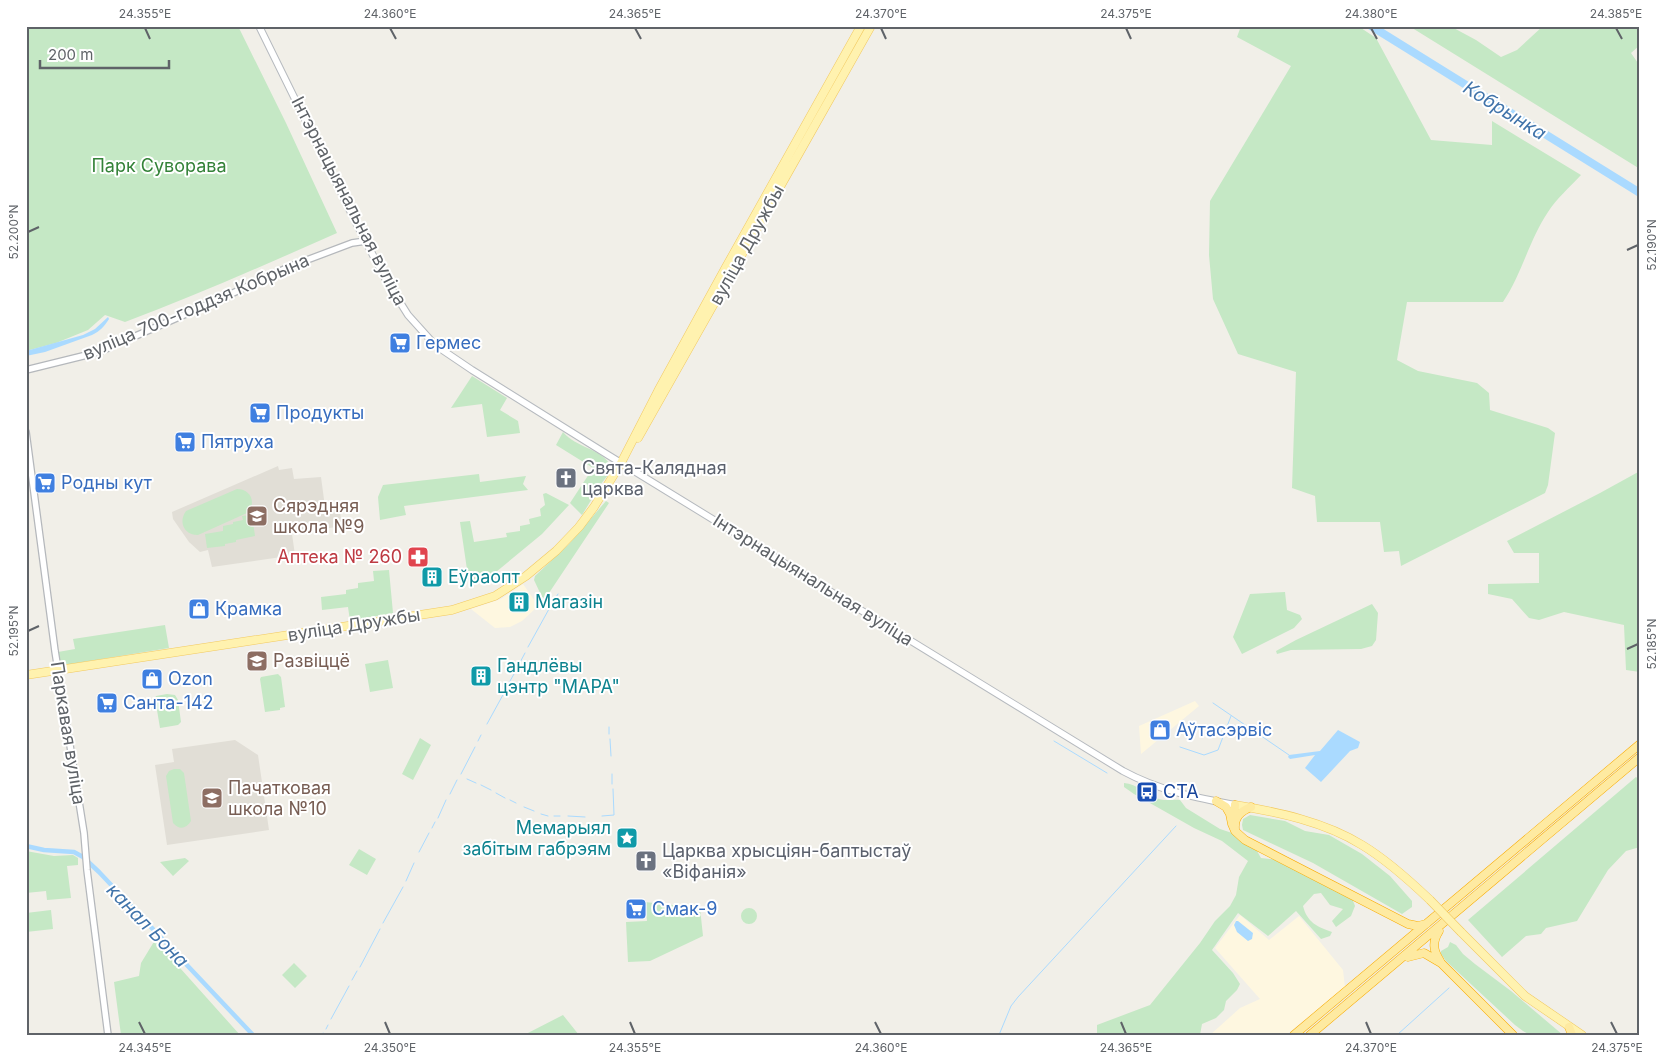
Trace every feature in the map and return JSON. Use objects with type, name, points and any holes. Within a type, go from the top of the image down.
[{"type":"highway","points":[[1294,1035],[1640,744]]},
{"type":"highway","points":[[1310,1035],[1640,757]]},
{"type":"highway","points":[[1216,801],[1226,807],[1235,831],[1245,840],[1413,926],[1427,924]]},
{"type":"highway","points":[[1235,805],[1233,825],[1235,831]]},
{"type":"highway","points":[[1235,831],[1235,822],[1238,816],[1243,810],[1251,808]]},
{"type":"highway","points":[[1396,918],[1403,925],[1407,934],[1402,944]]},
{"type":"highway","points":[[1441,963],[1436,954],[1434,942],[1444,923]]},
{"type":"highway","points":[[1401,960],[1412,955],[1424,953],[1441,963],[1513,1035]]},
{"type":"main road","name":"Інтэрнацыянальная вуліца","points":[[259,26],[396,298],[435,345],[621,463],[1116,767],[1141,781],[1176,792],[1235,805]]},
{"type":"main road","name":"вуліца Дружбы","points":[[621,463],[649,406],[818,122],[815,115],[862,30],[871,26]]},
{"type":"main road","name":"вуліца Дружбы","points":[[26,675],[426,614],[466,606],[495,596],[526,576],[556,551],[579,527],[594,507],[636,440],[716,302],[721,287],[754,217],[810,117],[837,77]]},
{"type":"main road","points":[[794,162],[812,123],[810,117]]},
{"type":"main road","points":[[1235,805],[1314,824],[1360,844],[1388,863],[1430,900],[1525,996],[1571,1031],[1582,1035]]},
{"type":"street","name":"вуліца 700-годдзя Кобрына","points":[[26,370],[99,352],[290,266],[352,243],[366,241]]},
{"type":"street","name":"Паркавая вуліца","points":[[26,432],[43,566],[86,849],[108,1035]]},
{"type":"shaded area","name":"Сярэдняя школа №9","points":[[278,466],[279,470],[292,468],[294,479],[321,477],[325,507],[339,505],[342,526],[292,534],[295,555],[212,567],[208,550],[200,552],[189,542],[173,519],[172,512]]},
{"type":"shaded area","points":[[523,584],[535,601],[536,608],[522,621],[510,627],[495,628],[471,609],[501,599]]},
{"type":"shaded area","points":[[1195,701],[1199,706],[1141,754],[1139,726]]},
{"type":"shaded area","name":"Пачатковая школа №10","points":[[235,740],[258,755],[269,830],[167,845],[155,765],[174,762],[172,749]]},
{"type":"shaded area","points":[[1240,915],[1269,940],[1299,916],[1343,970],[1345,987],[1286,1035],[1210,1035],[1240,1008],[1260,999],[1215,948]]},
{"type":"green space","name":"Парк Суворава","points":[[26,26],[238,26],[337,233],[258,268],[125,322],[105,315],[88,330],[56,343],[26,351]]},
{"type":"green space","points":[[1241,26],[1358,26],[1376,38],[1431,140],[1492,145],[1492,121],[1581,175],[1555,202],[1541,223],[1510,291],[1503,302],[1407,302],[1397,360],[1418,371],[1477,383],[1489,393],[1490,410],[1548,428],[1555,433],[1548,485],[1545,493],[1401,566],[1399,551],[1384,552],[1380,522],[1317,522],[1315,496],[1292,488],[1296,372],[1238,354],[1213,299],[1209,255],[1210,201],[1291,66],[1237,37]]},
{"type":"green space","points":[[1409,26],[1450,26],[1476,40],[1501,57],[1517,50],[1543,26],[1640,26],[1640,45],[1631,53],[1640,66],[1640,169]]},
{"type":"green space","points":[[472,376],[507,398],[500,410],[518,421],[520,433],[487,437],[482,404],[451,408]]},
{"type":"green space","points":[[563,432],[575,442],[601,455],[611,466],[609,474],[600,485],[595,485],[590,492],[593,497],[582,515],[570,503],[593,468],[556,445]]},
{"type":"green space","points":[[1640,471],[1640,672],[1626,670],[1624,625],[1564,612],[1539,620],[1529,618],[1512,599],[1488,594],[1488,584],[1539,583],[1539,553],[1514,553],[1507,541]]},
{"type":"green space","points":[[479,474],[480,482],[526,476],[523,484],[528,490],[404,506],[406,515],[380,520],[378,497],[383,485]]},
{"type":"green space","points":[[237,489],[246,491],[251,497],[252,505],[247,513],[198,535],[189,533],[186,530],[183,519],[186,511]]},
{"type":"green space","points":[[546,493],[569,505],[542,534],[496,572],[469,583],[460,522],[470,521],[474,542],[507,537],[506,533],[520,531],[520,526],[530,524],[529,519],[541,516],[540,509],[545,505],[543,494]]},
{"type":"green space","points":[[606,501],[609,503],[547,596],[542,597],[534,580],[535,576],[569,544]]},
{"type":"green space","points":[[252,515],[255,536],[236,540],[236,542],[225,544],[225,546],[207,548],[205,534],[223,531],[223,526],[243,520],[242,516]]},
{"type":"green space","points":[[389,570],[393,613],[350,621],[348,607],[322,610],[321,597],[346,594],[346,590],[358,588],[358,583],[374,581],[373,571]]},
{"type":"green space","points":[[1285,592],[1287,610],[1300,615],[1302,619],[1294,628],[1242,654],[1233,637],[1250,594]]},
{"type":"green space","points":[[1372,604],[1378,613],[1376,640],[1372,646],[1361,649],[1291,650],[1277,654],[1276,651],[1296,640]]},
{"type":"green space","points":[[165,625],[169,648],[65,665],[60,661],[58,652],[75,649],[73,639]]},
{"type":"green space","points":[[388,660],[393,688],[370,692],[365,664]]},
{"type":"green space","points":[[278,674],[281,677],[285,707],[280,708],[280,710],[265,712],[260,679],[261,677]]},
{"type":"green space","points":[[175,695],[178,700],[181,722],[178,725],[160,728],[155,698],[156,696]]},
{"type":"green space","points":[[420,738],[431,745],[413,780],[402,774]]},
{"type":"green space","points":[[180,769],[184,773],[191,821],[182,828],[173,823],[166,776],[169,771]]},
{"type":"green space","points":[[1636,777],[1640,780],[1640,847],[1626,851],[1608,870],[1577,921],[1546,928],[1541,934],[1526,936],[1502,957],[1468,920]]},
{"type":"green space","points":[[1124,783],[1133,785],[1159,799],[1180,800],[1186,808],[1220,829],[1232,833],[1257,851],[1261,858],[1279,860],[1352,898],[1355,906],[1351,916],[1336,927],[1332,921],[1343,909],[1330,905],[1321,893],[1314,894],[1303,906],[1307,916],[1313,923],[1332,932],[1330,936],[1321,939],[1296,911],[1268,936],[1238,913],[1212,950],[1233,973],[1240,984],[1226,1001],[1224,1010],[1216,1018],[1202,1024],[1200,1035],[1097,1035],[1097,1025],[1150,1005],[1200,943],[1215,921],[1230,906],[1236,895],[1239,877],[1248,861],[1222,841],[1194,828],[1134,794],[1124,787]]},
{"type":"green space","points":[[1250,815],[1285,821],[1305,831],[1329,835],[1362,854],[1390,876],[1412,901],[1412,907],[1402,914],[1313,863],[1243,830],[1243,819]]},
{"type":"green space","points":[[359,849],[376,859],[367,875],[349,865]]},
{"type":"green space","points":[[26,851],[54,856],[73,855],[78,858],[78,865],[67,866],[71,898],[47,900],[46,891],[26,893]]},
{"type":"green space","points":[[185,858],[189,861],[173,876],[160,862]]},
{"type":"green space","points":[[645,902],[700,908],[703,936],[650,961],[628,962],[626,922],[647,921]]},
{"type":"green space","points":[[749,908],[755,910],[757,916],[755,922],[749,924],[743,922],[741,916],[743,910]]},
{"type":"green space","points":[[51,910],[53,929],[26,932],[26,913]]},
{"type":"green space","points":[[155,940],[240,1035],[121,1035],[114,982],[139,976],[141,963]]},
{"type":"green space","points":[[1450,942],[1563,1035],[1530,1035],[1515,1025],[1446,961],[1441,951],[1448,947]]},
{"type":"green space","points":[[294,963],[307,976],[295,988],[282,975]]},
{"type":"green space","points":[[563,1015],[579,1035],[524,1035]]},
{"type":"water","points":[[108,317],[109,319],[104,327],[92,335],[45,352],[26,356],[26,351],[83,335],[95,329]]},
{"type":"water","points":[[1338,730],[1360,742],[1358,748],[1350,751],[1321,782],[1305,768],[1315,755],[1290,759],[1288,757],[1289,755],[1320,751]]},
{"type":"water","points":[[1236,921],[1253,933],[1252,939],[1248,941],[1237,932],[1234,925]]},
{"type":"waterway","name":"Кобрынка","points":[[1371,26],[1640,193]]},
{"type":"waterway","points":[[26,330],[28,342]]},
{"type":"waterway","points":[[551,605],[558,594]]},
{"type":"waterway","points":[[528,647],[549,609]]},
{"type":"waterway","points":[[517,668],[525,653]]},
{"type":"waterway","points":[[506,688],[514,674]]},
{"type":"waterway","points":[[487,724],[504,693]]},
{"type":"waterway","points":[[1213,703],[1289,755]]},
{"type":"waterway","points":[[1180,747],[1204,755],[1218,750],[1231,716]]},
{"type":"waterway","points":[[609,727],[609,734]]},
{"type":"waterway","points":[[478,741],[481,735]]},
{"type":"waterway","points":[[610,739],[611,756]]},
{"type":"waterway","points":[[1054,741],[1107,773]]},
{"type":"waterway","points":[[461,774],[475,747]]},
{"type":"waterway","points":[[612,774],[612,784]]},
{"type":"waterway","points":[[467,779],[476,783]]},
{"type":"waterway","points":[[450,794],[457,780]]},
{"type":"waterway","points":[[481,785],[491,790]]},
{"type":"waterway","points":[[602,816],[614,815],[613,789]]},
{"type":"waterway","points":[[496,793],[505,798]]},
{"type":"waterway","points":[[438,818],[446,800]]},
{"type":"waterway","points":[[510,800],[516,803]]},
{"type":"waterway","points":[[524,807],[534,811]]},
{"type":"waterway","points":[[541,814],[548,816]]},
{"type":"waterway","points":[[554,816],[560,816]]},
{"type":"waterway","points":[[568,816],[585,817]]},
{"type":"waterway","points":[[432,828],[435,822]]},
{"type":"waterway","points":[[999,1035],[1011,1006],[1018,997],[1176,826]]},
{"type":"waterway","points":[[419,852],[429,833]]},
{"type":"waterway","name":"канал Бона","points":[[26,846],[44,850],[74,852],[83,857],[253,1035]]},
{"type":"waterway","points":[[406,881],[414,863]]},
{"type":"waterway","points":[[383,923],[403,887]]},
{"type":"waterway","points":[[360,967],[380,929]]},
{"type":"waterway","points":[[352,980],[357,971]]},
{"type":"waterway","points":[[331,1019],[349,986]]},
{"type":"waterway","points":[[1397,1035],[1449,988]]},
{"type":"waterway","points":[[326,1029],[328,1025]]},
{"type":"place","name":"Гермес","points":[[400,343]]},
{"type":"place","name":"Продукты","points":[[260,413]]},
{"type":"place","name":"Пятруха","points":[[185,442]]},
{"type":"place","name":"Свята-Калядная царква","points":[[566,478]]},
{"type":"place","name":"Родны кут","points":[[45,483]]},
{"type":"place","name":"Сярэдняя школа №9","points":[[257,516]]},
{"type":"place","name":"Аптека № 260","points":[[418,557]]},
{"type":"place","name":"Еўраопт","points":[[432,577]]},
{"type":"place","name":"Магазін","points":[[519,602]]},
{"type":"place","name":"Крамка","points":[[199,609]]},
{"type":"place","name":"Развіццё","points":[[257,661]]},
{"type":"place","name":"Гандлёвы цэнтр \"МАРА\"","points":[[481,676]]},
{"type":"place","name":"Ozon","points":[[152,679]]},
{"type":"place","name":"Санта-142","points":[[107,703]]},
{"type":"place","name":"Аўтасэрвіс","points":[[1160,730]]},
{"type":"place","name":"СТА","points":[[1147,792]]},
{"type":"place","name":"Пачатковая школа №10","points":[[212,798]]},
{"type":"place","name":"Мемарыял забітым габрэям","points":[[627,838]]},
{"type":"place","name":"Царква хрысціян-баптыстаў «Віфанія»","points":[[646,861]]},
{"type":"place","name":"Смак-9","points":[[636,909]]}]
